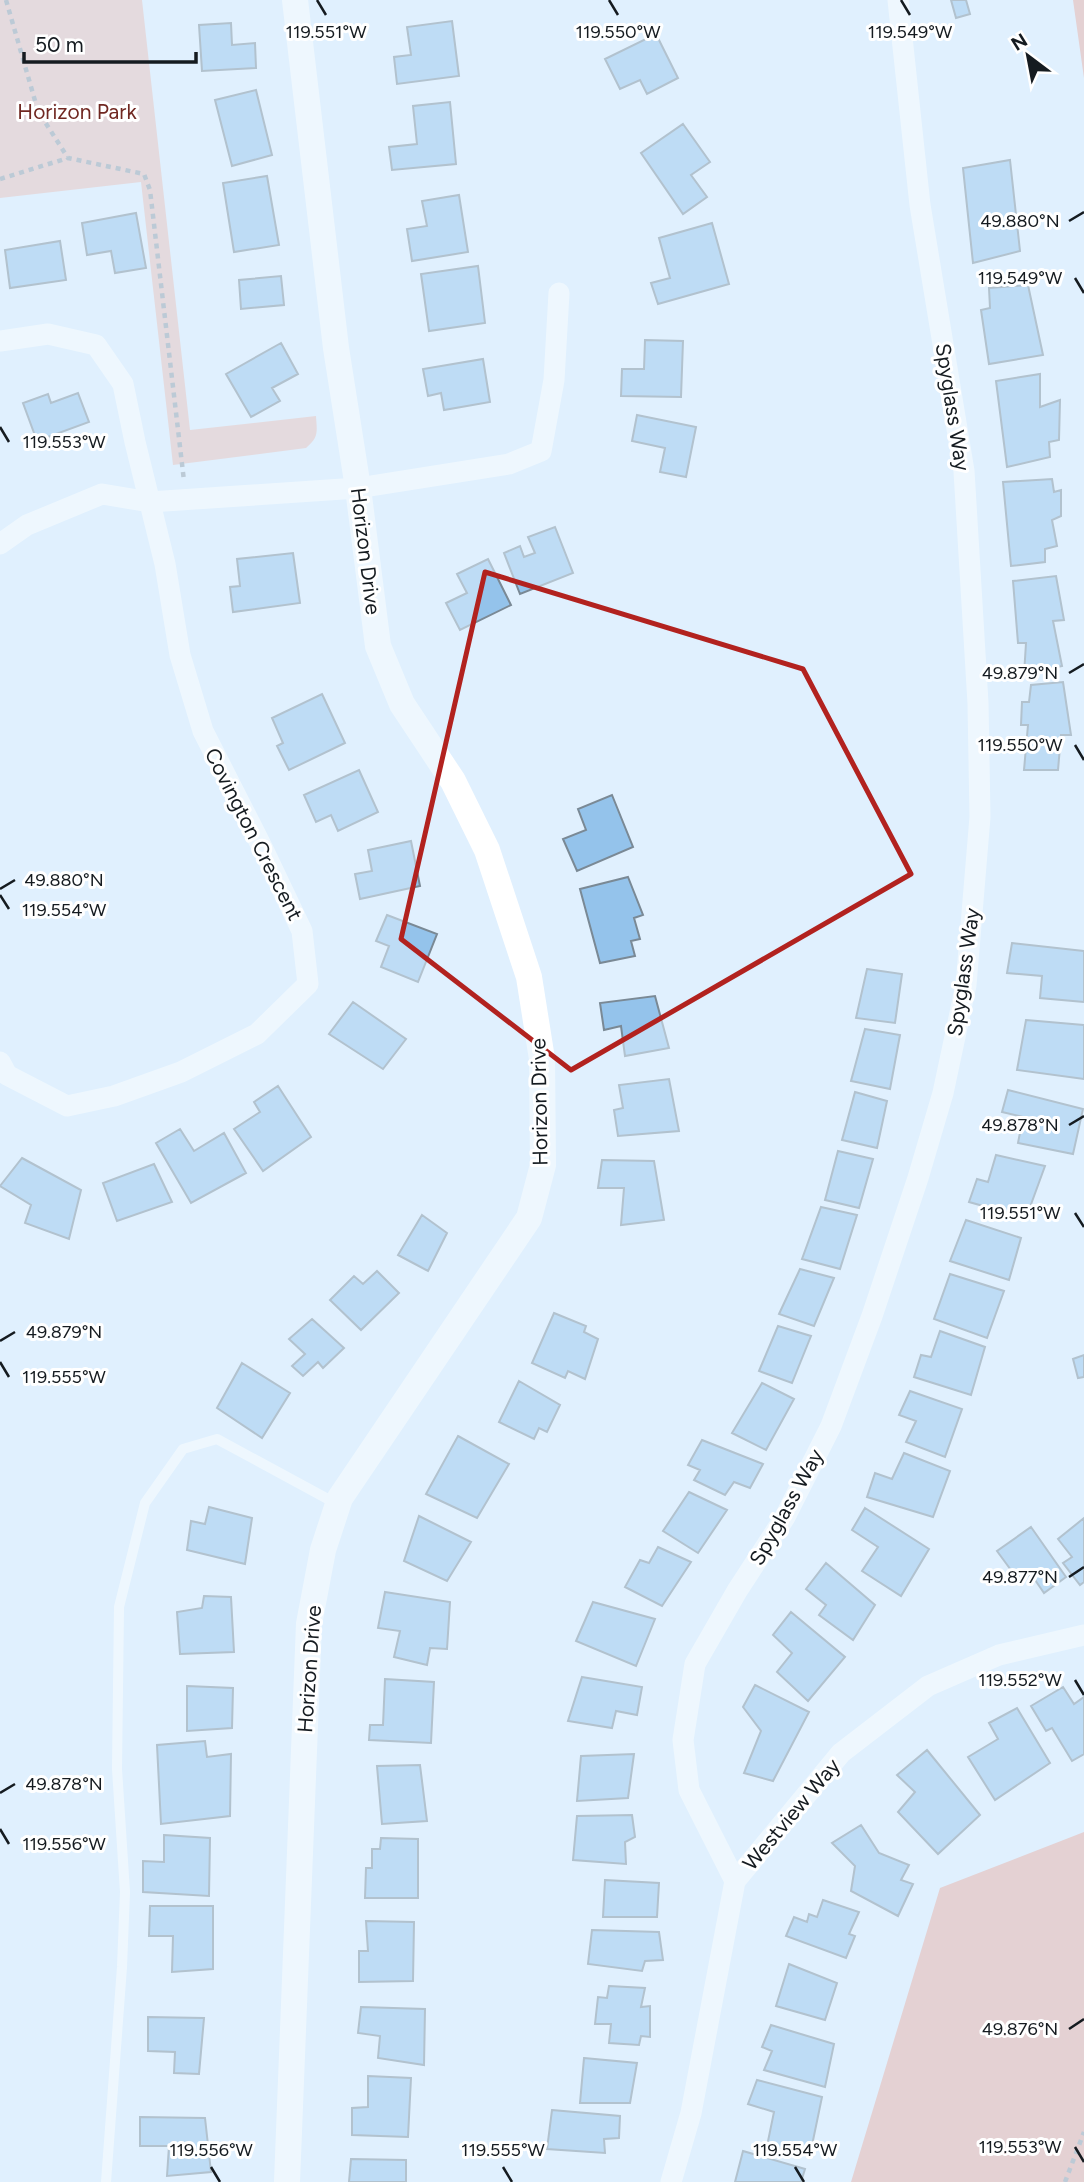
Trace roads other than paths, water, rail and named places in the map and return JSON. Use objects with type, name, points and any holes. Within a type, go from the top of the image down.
[{"type":"street","name":"Horizon Drive","points":[[286,2182],[309,1624],[323,1550],[338,1504],[348,1487],[529,1218],[543,1165],[542,1059],[529,977],[487,850],[453,781],[402,704],[378,646],[358,488],[336,348],[295,0]]},
{"type":"street","name":"Spyglass Way","points":[[735,1881],[689,1790],[683,1740],[695,1664],[737,1591],[785,1517],[831,1426],[872,1316],[943,1093],[967,972],[980,817],[978,703],[964,471],[920,205],[898,0]]},
{"type":"street","points":[[0,544],[27,525],[102,494],[150,502],[358,488],[509,464],[541,451],[554,380],[559,293]]},
{"type":"street","points":[[0,341],[48,334],[96,345],[123,384],[150,502]]},
{"type":"street","name":"Covington Crescent","points":[[0,1062],[7,1075],[67,1106],[114,1096],[181,1072],[257,1034],[308,984],[303,931],[203,731],[180,655],[150,502]]},
{"type":"street","name":"Westview Way","points":[[671,2182],[691,2113],[735,1881],[841,1753],[928,1686],[999,1655],[1084,1634]]},
{"type":"lane","points":[[106,2182],[125,1892],[117,1769],[119,1607],[145,1503],[183,1449],[217,1439],[338,1504]]},
{"type":"park label","name":"Horizon Park","points":[[77,111]]}]
